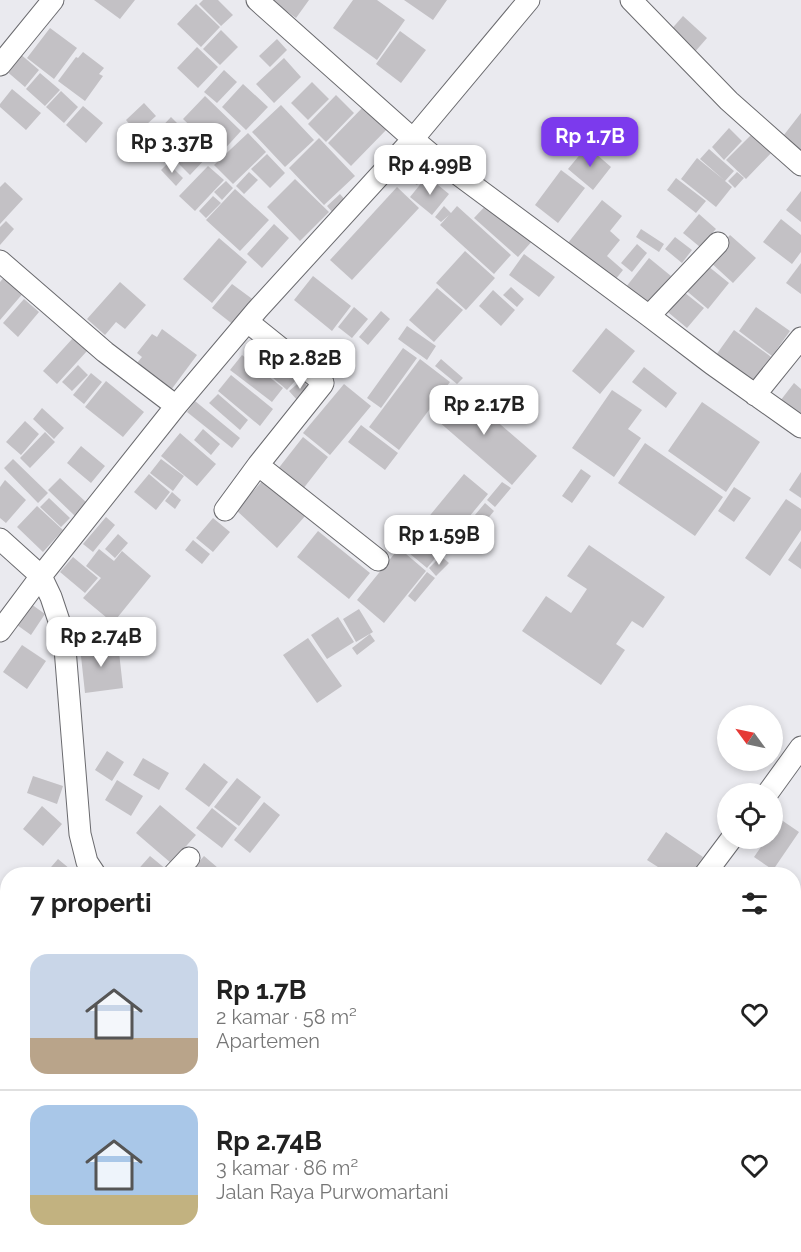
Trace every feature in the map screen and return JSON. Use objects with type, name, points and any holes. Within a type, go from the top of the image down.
[{"type":"street","points":[[0,65],[52,0]]},
{"type":"street","points":[[257,0],[412,139],[754,395],[801,427]]},
{"type":"street","points":[[0,632],[41,576],[176,406],[412,139],[529,0]]},
{"type":"street","points":[[631,0],[729,100],[801,165]]},
{"type":"street","points":[[650,316],[718,243]]},
{"type":"street","points":[[0,261],[105,352],[176,406]]},
{"type":"street","points":[[225,510],[323,382],[248,322]]},
{"type":"street","points":[[754,395],[801,338]]},
{"type":"street","points":[[258,465],[378,560]]},
{"type":"street","points":[[0,539],[41,576],[51,597],[64,636],[80,834],[90,867]]},
{"type":"street","points":[[775,783],[801,747]]},
{"type":"street","points":[[710,867],[724,849]]},
{"type":"street","points":[[181,867],[189,858]]},
{"type":"building","points":[[94,0],[135,0],[120,19]]},
{"type":"building","points":[[203,0],[218,0],[233,15],[221,26],[199,4]]},
{"type":"building","points":[[271,0],[309,0],[296,18]]},
{"type":"building","points":[[353,0],[377,0],[405,20],[377,60],[333,28]]},
{"type":"building","points":[[404,0],[447,0],[433,20]]},
{"type":"building","points":[[196,4],[220,27],[201,47],[177,24]]},
{"type":"building","points":[[683,16],[707,38],[693,54],[669,32]]},
{"type":"building","points":[[50,28],[77,48],[54,79],[27,58]]},
{"type":"building","points":[[221,30],[238,47],[220,65],[203,49]]},
{"type":"building","points":[[400,31],[426,50],[401,83],[376,64]]},
{"type":"building","points":[[277,39],[287,50],[270,67],[259,56]]},
{"type":"building","points":[[197,47],[218,67],[198,88],[177,68]]},
{"type":"building","points":[[83,52],[104,68],[99,74],[103,76],[85,101],[58,81],[76,57],[78,58]]},
{"type":"building","points":[[19,53],[39,70],[25,87],[4,69]]},
{"type":"building","points":[[284,58],[301,77],[274,103],[256,84]]},
{"type":"building","points":[[224,70],[237,82],[217,103],[204,92]]},
{"type":"building","points":[[40,73],[60,90],[45,106],[26,89]]},
{"type":"building","points":[[312,82],[329,99],[308,120],[291,103]]},
{"type":"building","points":[[243,84],[268,107],[246,130],[222,107]]},
{"type":"building","points":[[12,89],[41,113],[26,130],[0,107]]},
{"type":"building","points":[[61,91],[78,107],[64,123],[46,107]]},
{"type":"building","points":[[336,95],[354,113],[326,142],[308,124]]},
{"type":"building","points":[[205,96],[241,131],[220,154],[183,119]]},
{"type":"building","points":[[144,103],[156,116],[137,133],[126,120]]},
{"type":"building","points":[[366,104],[389,127],[351,166],[328,143]]},
{"type":"building","points":[[281,105],[314,140],[285,167],[252,132]]},
{"type":"building","points":[[83,106],[103,123],[86,143],[66,125]]},
{"type":"building","points":[[801,113],[801,156],[780,140]]},
{"type":"building","points":[[171,117],[209,155],[190,175],[152,137]]},
{"type":"building","points":[[729,128],[742,141],[724,160],[712,147]]},
{"type":"building","points":[[755,131],[774,150],[746,179],[726,160]]},
{"type":"building","points":[[248,133],[266,152],[233,184],[214,165]]},
{"type":"building","points":[[319,138],[355,176],[324,205],[289,168]]},
{"type":"building","points":[[587,146],[611,167],[593,190],[568,169]]},
{"type":"building","points":[[709,149],[734,171],[725,181],[732,187],[716,207],[681,179],[697,158],[724,180],[700,159]]},
{"type":"building","points":[[267,154],[285,173],[270,188],[251,169]]},
{"type":"building","points":[[168,163],[183,178],[176,186],[161,170]]},
{"type":"building","points":[[416,165],[426,172],[417,185],[407,179]]},
{"type":"building","points":[[208,166],[224,180],[195,211],[179,196]]},
{"type":"building","points":[[561,170],[585,188],[558,223],[535,205]]},
{"type":"building","points":[[249,172],[258,180],[244,194],[236,186]]},
{"type":"building","points":[[737,172],[744,178],[735,188],[728,181]]},
{"type":"building","points":[[427,176],[449,194],[432,215],[410,197]]},
{"type":"building","points":[[676,178],[706,201],[696,213],[667,190]]},
{"type":"building","points":[[295,179],[329,212],[300,241],[267,207]]},
{"type":"building","points":[[226,181],[233,188],[222,200],[214,192]]},
{"type":"building","points":[[5,182],[23,199],[0,224],[0,187]]},
{"type":"building","points":[[397,187],[419,208],[352,280],[330,260]]},
{"type":"building","points":[[235,189],[269,220],[240,251],[206,220]]},
{"type":"building","points":[[801,191],[801,222],[786,210]]},
{"type":"building","points":[[340,194],[346,201],[333,213],[327,206]]},
{"type":"building","points":[[213,196],[221,203],[206,218],[199,211]]},
{"type":"building","points":[[602,200],[622,216],[610,231],[620,240],[607,256],[623,270],[611,285],[564,248]]},
{"type":"building","points":[[490,201],[534,239],[518,257],[474,218]]},
{"type":"building","points":[[444,206],[451,213],[457,206],[511,255],[494,274],[440,225],[449,215],[441,222],[435,217]]},
{"type":"building","points":[[699,214],[716,229],[700,247],[683,233]]},
{"type":"building","points":[[781,219],[801,235],[801,252],[792,264],[763,242]]},
{"type":"building","points":[[6,221],[14,229],[0,245],[0,227]]},
{"type":"building","points":[[274,224],[289,238],[262,268],[247,254]]},
{"type":"building","points":[[641,229],[664,244],[659,252],[636,237]]},
{"type":"building","points":[[730,235],[756,258],[733,283],[708,260]]},
{"type":"building","points":[[675,237],[692,250],[682,263],[665,249]]},
{"type":"building","points":[[219,238],[247,262],[212,303],[183,279]]},
{"type":"building","points":[[637,244],[647,253],[632,272],[621,263]]},
{"type":"building","points":[[465,251],[495,278],[466,310],[436,283]]},
{"type":"building","points":[[524,254],[555,277],[539,297],[509,275]]},
{"type":"building","points":[[649,258],[671,276],[647,305],[626,287]]},
{"type":"building","points":[[703,262],[729,283],[708,309],[682,287]]},
{"type":"building","points":[[801,263],[801,294],[786,283]]},
{"type":"building","points":[[6,275],[25,291],[0,320],[0,282]]},
{"type":"building","points":[[313,276],[351,306],[332,331],[294,300]]},
{"type":"building","points":[[120,282],[146,305],[125,329],[116,322],[105,335],[87,319]]},
{"type":"building","points":[[232,284],[255,301],[235,326],[212,308]]},
{"type":"building","points":[[511,287],[524,299],[517,307],[503,295]]},
{"type":"building","points":[[437,288],[463,310],[434,342],[409,320]]},
{"type":"building","points":[[680,289],[704,308],[687,328],[663,308]]},
{"type":"building","points":[[493,290],[515,310],[501,326],[479,306]]},
{"type":"building","points":[[24,299],[39,312],[18,337],[3,323]]},
{"type":"building","points":[[354,307],[368,319],[352,338],[338,327]]},
{"type":"building","points":[[756,307],[790,331],[772,356],[739,331]]},
{"type":"building","points":[[381,311],[390,319],[368,345],[359,337]]},
{"type":"building","points":[[407,326],[436,346],[427,360],[398,339]]},
{"type":"building","points":[[606,328],[635,351],[600,394],[572,371]]},
{"type":"building","points":[[162,329],[197,355],[171,390],[137,363],[142,357],[137,353],[152,334],[157,337]]},
{"type":"building","points":[[734,330],[774,359],[756,384],[716,355]]},
{"type":"building","points":[[73,338],[87,351],[57,384],[43,371]]},
{"type":"building","points":[[263,339],[302,373],[287,390],[248,356]]},
{"type":"building","points":[[403,348],[417,358],[381,408],[367,398]]},
{"type":"building","points":[[242,355],[283,388],[272,402],[230,370]]},
{"type":"building","points":[[420,359],[450,382],[399,450],[369,427]]},
{"type":"building","points":[[441,359],[463,378],[457,384],[435,366]]},
{"type":"building","points":[[78,365],[88,375],[72,391],[62,382]]},
{"type":"building","points":[[644,367],[677,393],[666,408],[632,382]]},
{"type":"building","points":[[91,373],[102,382],[84,404],[73,395]]},
{"type":"building","points":[[231,375],[273,409],[260,426],[218,391]]},
{"type":"building","points":[[302,380],[311,389],[298,401],[289,391]]},
{"type":"building","points":[[106,381],[144,412],[123,437],[85,407]]},
{"type":"building","points":[[794,383],[801,389],[801,423],[777,405]]},
{"type":"building","points":[[344,384],[371,406],[330,455],[303,433]]},
{"type":"building","points":[[456,386],[537,456],[512,485],[431,415]]},
{"type":"building","points":[[612,390],[642,410],[628,429],[641,438],[614,477],[572,448]]},
{"type":"building","points":[[218,394],[248,420],[240,430],[209,403]]},
{"type":"building","points":[[195,401],[240,438],[232,448],[187,412]]},
{"type":"building","points":[[702,402],[760,442],[726,492],[668,451]]},
{"type":"building","points":[[42,408],[64,428],[54,439],[33,419]]},
{"type":"building","points":[[25,421],[39,434],[21,455],[6,442]]},
{"type":"building","points":[[361,425],[398,453],[385,470],[348,442]]},
{"type":"building","points":[[203,429],[220,444],[211,455],[194,440]]},
{"type":"building","points":[[45,432],[55,442],[30,468],[20,458]]},
{"type":"building","points":[[180,433],[216,464],[197,486],[161,456]]},
{"type":"building","points":[[303,437],[328,457],[299,494],[274,474]]},
{"type":"building","points":[[645,443],[723,497],[695,536],[618,483]]},
{"type":"building","points":[[81,446],[105,466],[91,483],[67,463]]},
{"type":"building","points":[[13,459],[48,493],[38,503],[4,468]]},
{"type":"building","points":[[161,459],[184,476],[173,491],[150,473]]},
{"type":"building","points":[[581,469],[591,476],[572,503],[562,496]]},
{"type":"building","points":[[801,472],[801,498],[789,490]]},
{"type":"building","points":[[149,474],[170,492],[156,510],[134,492]]},
{"type":"building","points":[[464,474],[488,494],[427,568],[403,548]]},
{"type":"building","points":[[60,478],[87,503],[75,516],[48,490]]},
{"type":"building","points":[[265,478],[306,515],[277,548],[236,510]]},
{"type":"building","points":[[5,480],[26,500],[6,523],[0,518],[0,487]]},
{"type":"building","points":[[502,482],[511,488],[495,507],[487,500]]},
{"type":"building","points":[[734,487],[751,498],[734,522],[718,511]]},
{"type":"building","points":[[172,492],[181,500],[175,509],[165,501]]},
{"type":"building","points":[[49,498],[70,518],[61,527],[40,507]]},
{"type":"building","points":[[786,499],[801,509],[801,530],[770,576],[745,558]]},
{"type":"building","points":[[485,503],[494,511],[464,548],[454,540]]},
{"type":"building","points":[[37,506],[63,530],[43,552],[17,527]]},
{"type":"building","points":[[106,517],[115,525],[93,552],[83,544]]},
{"type":"building","points":[[213,518],[230,532],[213,552],[196,538]]},
{"type":"building","points":[[318,531],[370,573],[349,599],[297,557]]},
{"type":"building","points":[[118,534],[128,543],[115,558],[105,549]]},
{"type":"building","points":[[193,540],[210,554],[202,564],[185,550]]},
{"type":"building","points":[[801,541],[801,569],[788,560]]},
{"type":"building","points":[[589,545],[665,597],[643,628],[632,621],[616,644],[625,650],[601,685],[522,631],[546,596],[571,613],[587,589],[567,576]]},
{"type":"building","points":[[399,548],[426,571],[384,623],[357,600]]},
{"type":"building","points":[[99,549],[114,561],[122,551],[151,576],[113,623],[83,598],[101,578],[86,566]]},
{"type":"building","points":[[441,556],[449,563],[436,576],[429,568]]},
{"type":"building","points":[[73,557],[98,578],[85,593],[60,572]]},
{"type":"building","points":[[427,572],[435,578],[415,602],[408,596]]},
{"type":"building","points":[[31,604],[45,614],[31,635],[17,625]]},
{"type":"building","points":[[359,609],[373,632],[356,642],[343,619]]},
{"type":"building","points":[[338,617],[354,642],[327,659],[311,635]]},
{"type":"building","points":[[370,634],[375,641],[357,655],[352,648]]},
{"type":"building","points":[[308,638],[342,686],[317,703],[283,655]]},
{"type":"building","points":[[118,643],[123,688],[85,693],[80,647]]},
{"type":"building","points":[[22,645],[46,661],[27,689],[3,672]]},
{"type":"building","points":[[107,751],[124,762],[112,781],[95,770]]},
{"type":"building","points":[[143,758],[169,773],[159,790],[133,775]]},
{"type":"building","points":[[204,763],[228,782],[209,807],[185,789]]},
{"type":"building","points":[[33,776],[63,786],[57,804],[27,793]]},
{"type":"building","points":[[237,778],[261,797],[239,826],[214,807]]},
{"type":"building","points":[[117,780],[143,796],[131,816],[105,800]]},
{"type":"building","points":[[264,802],[280,815],[250,853],[234,840]]},
{"type":"building","points":[[160,805],[196,835],[171,863],[136,833]]},
{"type":"building","points":[[42,806],[62,824],[43,846],[23,829]]},
{"type":"building","points":[[212,808],[237,828],[222,848],[196,828]]},
{"type":"building","points":[[783,821],[799,832],[775,867],[769,867],[754,857],[759,849],[783,849]]},
{"type":"building","points":[[666,832],[703,857],[696,867],[658,867],[647,860]]},
{"type":"building","points":[[150,856],[163,867],[140,867]]},
{"type":"building","points":[[204,856],[217,867],[194,867]]},
{"type":"building","points":[[58,859],[68,867],[51,867]]}]
